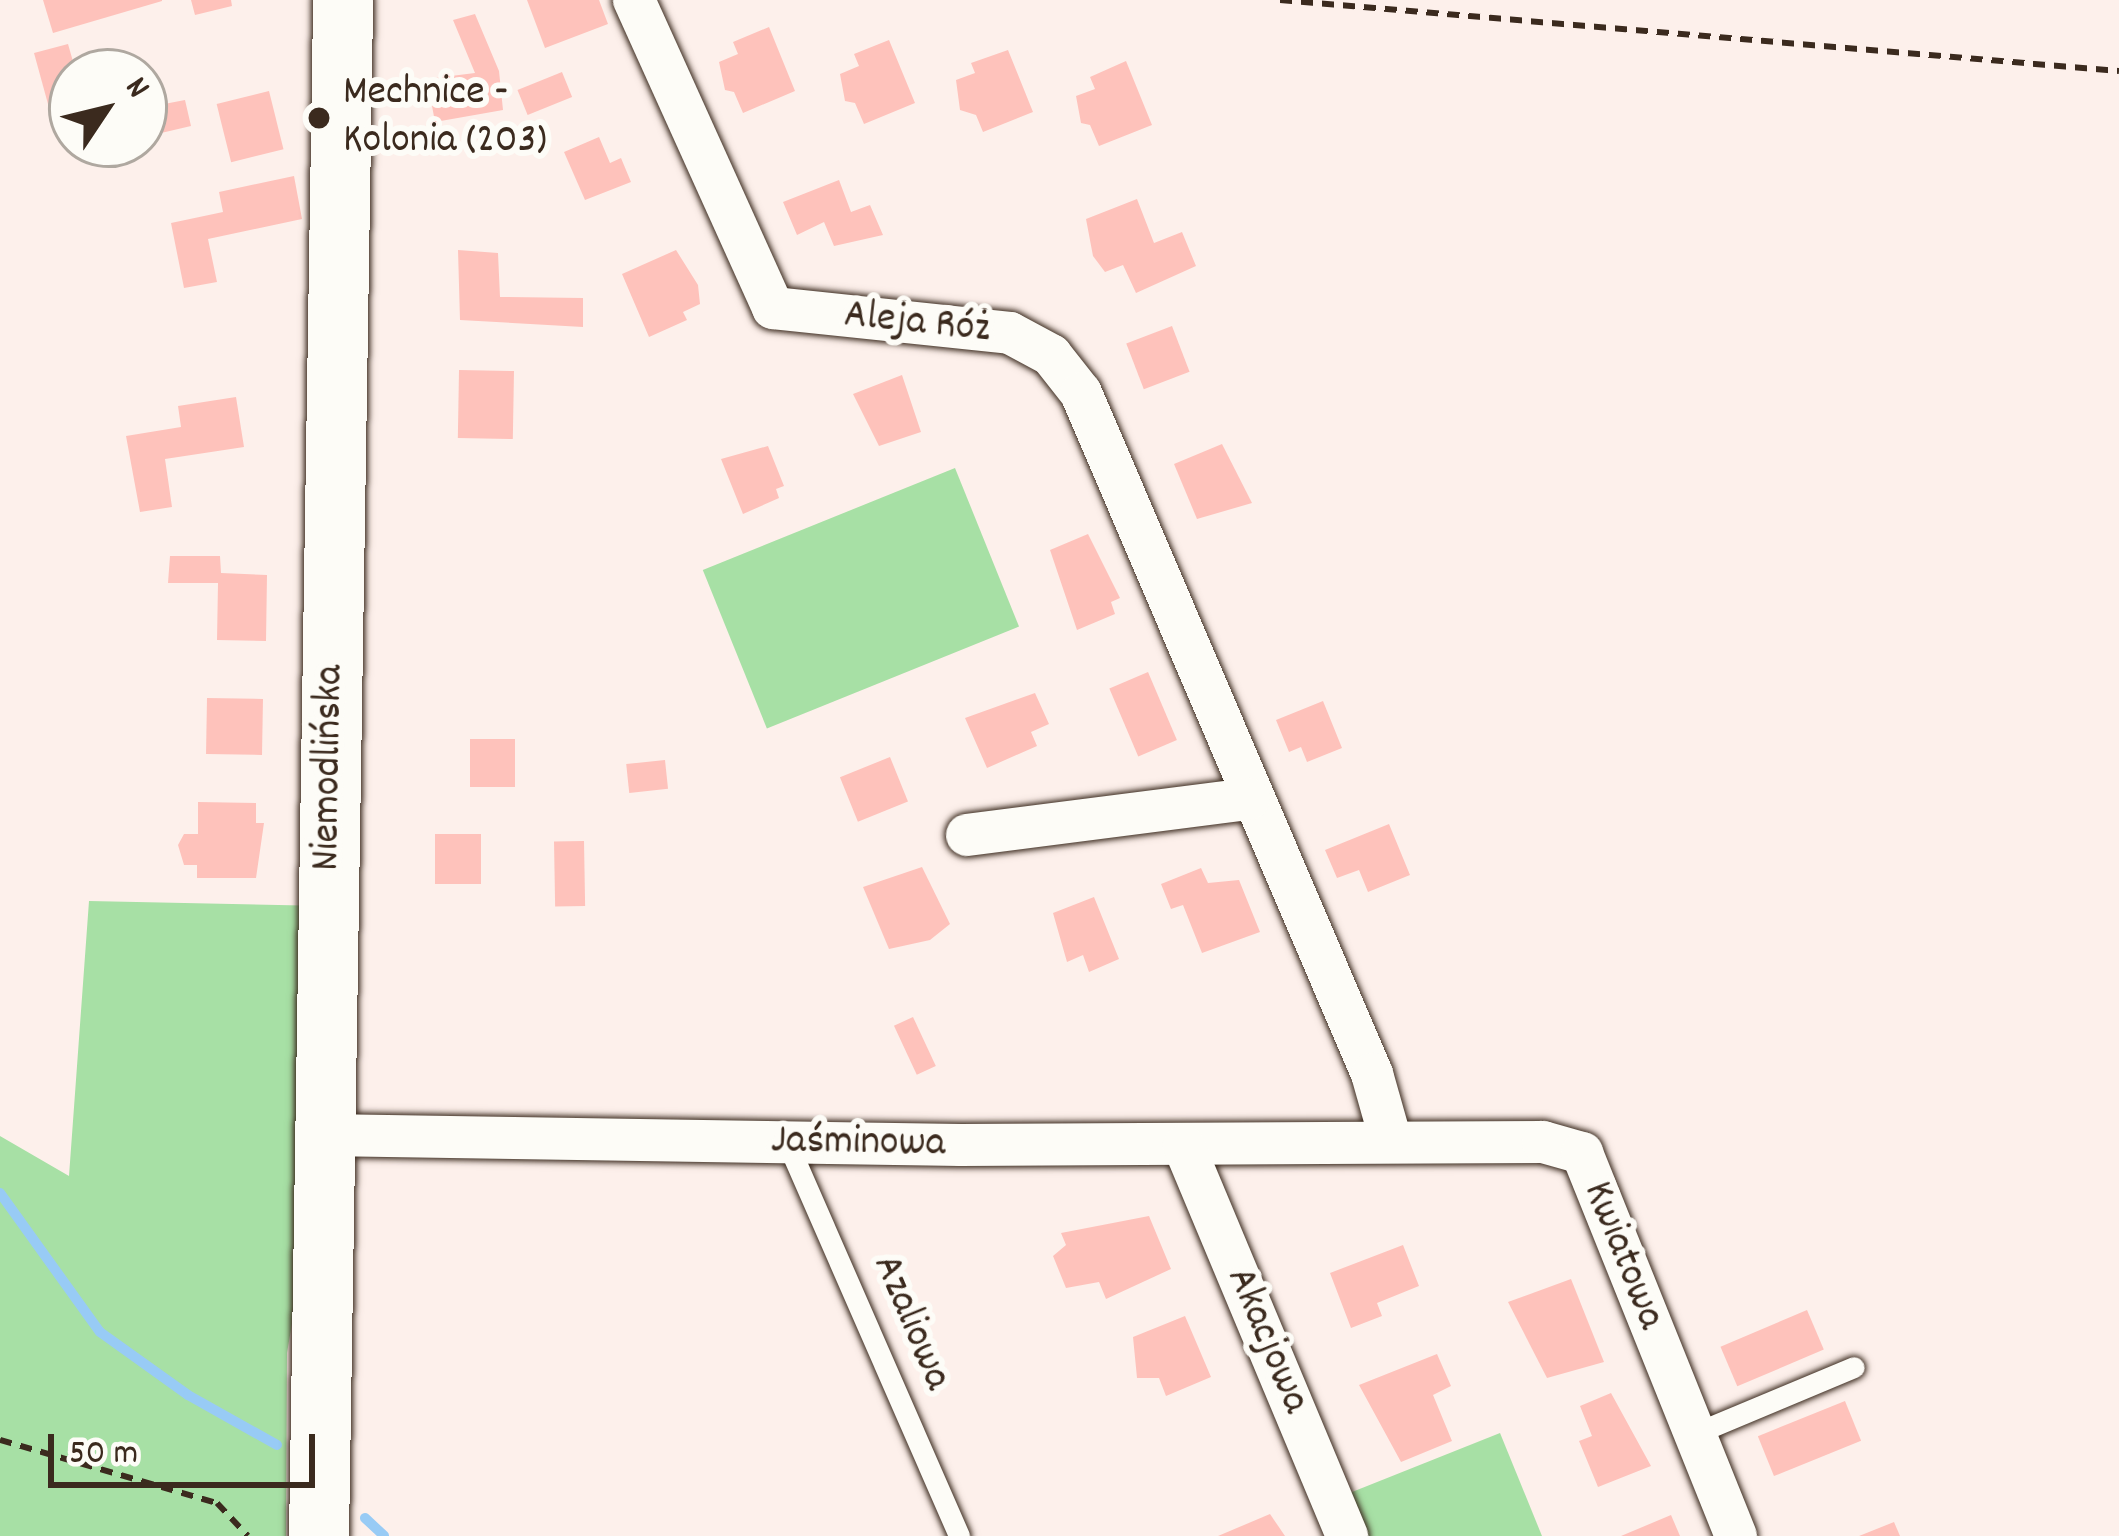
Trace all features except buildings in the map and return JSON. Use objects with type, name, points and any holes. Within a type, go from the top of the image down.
[{"type":"main road","name":"Niemodlińska","points":[[319,1536],[343,0]]},
{"type":"street","name":"Aleja Róż","points":[[634,0],[773,308],[1010,334],[1051,355],[1071,380],[1372,1074],[1391,1141]]},
{"type":"street","points":[[967,835],[1249,799]]},
{"type":"street","name":"Jaśminowa","points":[[324,1135],[1184,1146],[1391,1141]]},
{"type":"street","name":"Kwiatowa","points":[[1391,1141],[1543,1142],[1582,1153],[1736,1536]]},
{"type":"street","name":"Akacjowa","points":[[1184,1146],[1347,1536]]},
{"type":"lane","name":"Azaliowa","points":[[787,1142],[959,1536]]},
{"type":"lane","points":[[1694,1434],[1854,1367]]},
{"type":"path","points":[[1280,0],[2119,71]]},
{"type":"path","points":[[0,1440],[218,1503],[248,1536]]},
{"type":"green space","points":[[955,468],[1019,627],[767,728],[703,570]]},
{"type":"green space","points":[[89,901],[327,906],[324,1135],[287,1353],[286,1536],[0,1536],[0,1136],[69,1176]]},
{"type":"green space","points":[[1500,1433],[1542,1536],[1347,1536],[1332,1500]]},
{"type":"waterway","points":[[0,1193],[100,1332],[188,1395],[277,1445]]},
{"type":"waterway","points":[[365,1518],[384,1536]]},
{"type":"place","name":"Mechnice - Kolonia (203)","points":[[319,118]]}]
